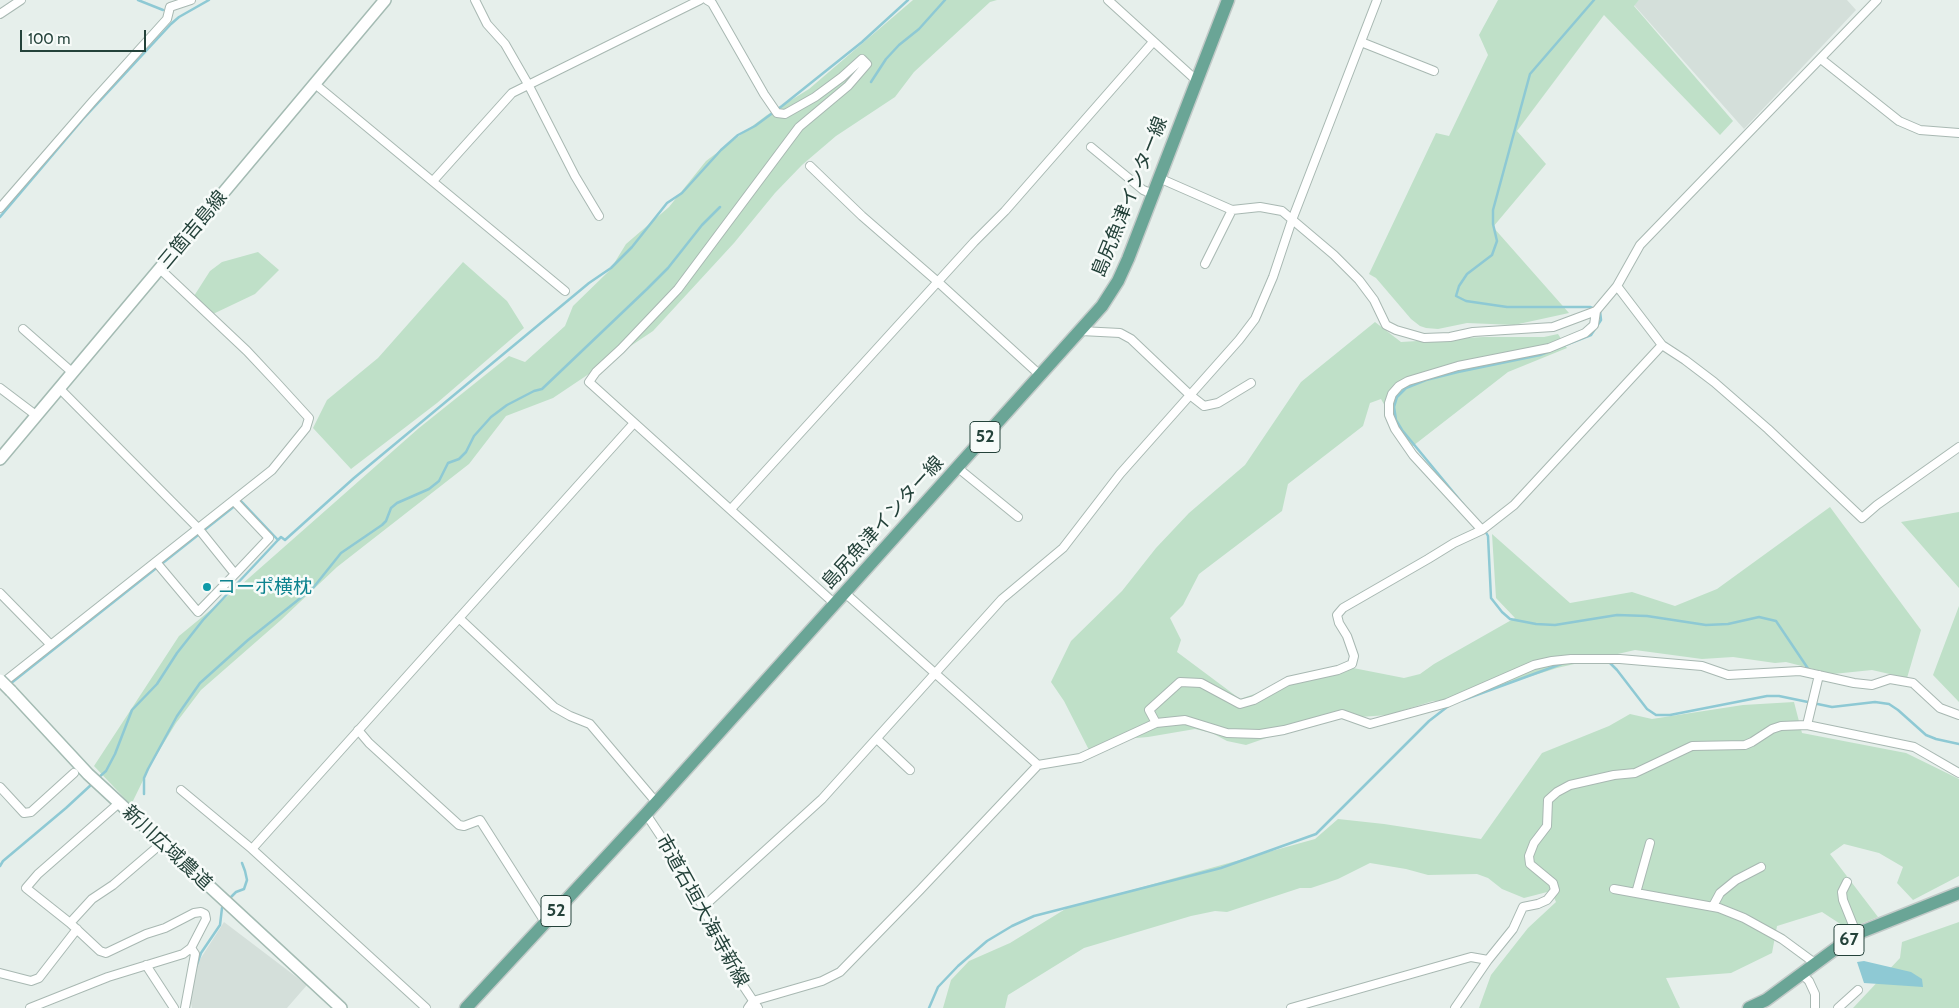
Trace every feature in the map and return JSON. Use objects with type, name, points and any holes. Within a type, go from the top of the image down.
[{"type":"main road","name":"三箇吉島線","points":[[0,458],[38,416],[385,0]]},
{"type":"main road","name":"島尻魚津インター線","points":[[468,1008],[646,814],[1082,331],[1111,295],[1160,178],[1228,0]]},
{"type":"main road","name":"新川広域農道","points":[[0,680],[95,781],[341,1008]]},
{"type":"main road","name":"67","points":[[1749,1008],[1766,1000],[1857,935],[1959,893]]},
{"type":"street","points":[[0,14],[21,0]]},
{"type":"street","points":[[0,208],[166,19],[170,7],[191,0]]},
{"type":"street","points":[[475,0],[487,24],[505,44],[528,84],[575,176],[599,216]]},
{"type":"street","points":[[433,181],[496,108],[512,93],[700,0]]},
{"type":"street","points":[[1108,0],[1196,80]]},
{"type":"street","points":[[703,907],[822,799],[1002,599],[1063,548],[1120,474],[1224,359],[1255,319],[1273,277],[1292,220],[1377,0]]},
{"type":"street","points":[[1160,178],[1232,210],[1260,207],[1282,211],[1360,280],[1374,300],[1386,325],[1396,330],[1424,338],[1450,337],[1473,332],[1553,327],[1596,311],[1617,286],[1640,245],[1877,0]]},
{"type":"street","points":[[712,1],[764,94],[777,113],[784,114],[815,97],[862,59],[866,64],[848,86],[799,127],[678,289],[622,349],[596,372],[589,382],[835,604]]},
{"type":"street","points":[[731,509],[1005,211],[1153,42]]},
{"type":"street","points":[[1361,42],[1434,71]]},
{"type":"street","points":[[1821,59],[1899,121],[1920,130],[1959,133]]},
{"type":"street","points":[[315,84],[565,291]]},
{"type":"street","points":[[1091,147],[1143,190],[1153,194]]},
{"type":"street","points":[[810,166],[862,216],[1041,376]]},
{"type":"street","points":[[1205,264],[1232,210]]},
{"type":"street","points":[[0,685],[200,530],[237,504],[272,470],[306,428],[309,418],[247,351],[160,270]]},
{"type":"street","points":[[1617,286],[1662,345],[1714,382],[1762,423],[1862,518],[1877,505],[1959,448]]},
{"type":"street","points":[[1482,530],[1413,454],[1395,429],[1389,414],[1389,403],[1392,394],[1399,386],[1408,381],[1458,366],[1549,348],[1585,333],[1594,325],[1596,311]]},
{"type":"street","points":[[23,329],[73,373]]},
{"type":"street","points":[[1082,331],[1120,333],[1131,339],[1204,406],[1218,403],[1251,383]]},
{"type":"street","points":[[1156,723],[1149,710],[1180,682],[1201,683],[1240,704],[1254,700],[1288,680],[1338,670],[1352,664],[1354,656],[1337,615],[1343,608],[1454,543],[1482,530],[1514,505],[1662,345]]},
{"type":"street","points":[[0,388],[38,416]]},
{"type":"street","points":[[60,389],[200,530],[235,574]]},
{"type":"street","points":[[252,849],[634,423]]},
{"type":"street","points":[[958,468],[1018,517]]},
{"type":"street","points":[[158,564],[198,612],[269,538],[237,504]]},
{"type":"street","points":[[0,593],[51,645]]},
{"type":"street","points":[[845,593],[1038,765]]},
{"type":"street","points":[[459,618],[554,706],[570,716],[590,724],[656,802]]},
{"type":"street","points":[[750,1005],[822,981],[840,972],[1038,765],[1080,758],[1156,723],[1185,720],[1227,733],[1260,734],[1284,730],[1342,714],[1370,724],[1447,702],[1514,672],[1552,661],[1620,659],[1702,666],[1728,674],[1800,671],[1872,685],[1890,679],[1913,683],[1940,708],[1953,715],[1959,715]]},
{"type":"street","points":[[1807,725],[1818,675]]},
{"type":"street","points":[[1455,1008],[1488,960],[1513,929],[1523,907],[1547,900],[1555,890],[1553,883],[1530,864],[1529,856],[1534,843],[1547,826],[1548,800],[1557,792],[1570,785],[1614,775],[1635,773],[1692,746],[1744,745],[1781,726],[1807,725],[1914,747],[1959,773]]},
{"type":"street","points":[[358,730],[369,743],[459,825],[464,826],[480,820],[545,922]]},
{"type":"street","points":[[877,739],[910,770]]},
{"type":"street","points":[[0,787],[24,812],[31,812],[74,773]]},
{"type":"street","points":[[181,790],[252,849],[426,1008]]},
{"type":"street","points":[[30,1008],[108,977],[183,954],[191,948],[205,925],[205,914],[201,912],[194,913],[165,928],[146,934],[106,953],[100,951],[70,922],[26,888],[38,874],[119,803]]},
{"type":"street","name":"市道石垣大海寺新線","points":[[646,814],[674,856],[703,907],[750,1005],[758,1008]]},
{"type":"street","points":[[1636,893],[1650,842]]},
{"type":"street","points":[[70,922],[92,899],[113,885],[162,843]]},
{"type":"street","points":[[1713,906],[1720,893],[1736,880],[1761,867]]},
{"type":"street","points":[[1847,882],[1842,892],[1843,900],[1857,935]]},
{"type":"street","points":[[1614,889],[1713,906],[1744,918],[1782,939],[1816,964]]},
{"type":"street","points":[[0,974],[31,981],[39,978],[78,929]]},
{"type":"street","points":[[185,1008],[195,954],[191,948]]},
{"type":"street","points":[[1291,1008],[1471,957],[1488,960]]},
{"type":"street","points":[[146,965],[174,1008]]},
{"type":"street","points":[[1802,974],[1809,981],[1815,994],[1815,1008]]},
{"type":"street","points":[[1838,1008],[1858,990]]},
{"type":"shaded area","points":[[1639,0],[1847,0],[1856,10],[1744,129],[1634,5]]},
{"type":"shaded area","points":[[224,922],[307,985],[287,1008],[192,1008],[190,998],[197,964]]},
{"type":"green space","points":[[913,0],[997,0],[990,2],[914,72],[895,97],[836,136],[802,165],[653,331],[553,398],[506,416],[469,464],[337,567],[281,620],[201,690],[176,723],[151,764],[131,805],[94,766],[179,636],[241,585],[419,428],[509,356],[525,362],[565,326],[573,306],[610,270],[626,244],[669,207],[706,161],[767,115],[809,89]]},
{"type":"green space","points":[[1498,0],[1639,0],[1634,6],[1733,121],[1720,135],[1604,15],[1517,131],[1546,164],[1493,227],[1569,313],[1514,325],[1467,323],[1438,329],[1426,328],[1411,319],[1376,278],[1369,274],[1436,133],[1449,136],[1488,55],[1479,35]]},
{"type":"green space","points":[[258,252],[279,270],[255,294],[213,314],[194,296],[210,271],[222,262]]},
{"type":"green space","points":[[463,262],[507,301],[524,328],[437,403],[351,469],[313,428],[327,400],[378,358]]},
{"type":"green space","points":[[1375,322],[1401,342],[1483,337],[1544,337],[1558,334],[1567,348],[1508,372],[1409,449],[1381,399],[1370,403],[1363,426],[1288,484],[1282,511],[1199,574],[1183,605],[1170,618],[1181,640],[1177,652],[1240,699],[1292,681],[1348,667],[1404,678],[1420,674],[1434,664],[1515,618],[1496,598],[1492,534],[1570,603],[1632,592],[1675,606],[1717,589],[1830,507],[1921,630],[1907,678],[1872,670],[1833,674],[1786,662],[1775,663],[1733,657],[1702,659],[1635,650],[1557,668],[1456,700],[1433,701],[1388,715],[1318,720],[1246,745],[1227,741],[1212,733],[1195,729],[1148,737],[1112,740],[1089,750],[1064,701],[1051,682],[1071,641],[1122,591],[1156,548],[1189,513],[1245,465],[1301,382]]},
{"type":"green space","points":[[1959,512],[1959,588],[1901,522]]},
{"type":"green space","points":[[1959,606],[1959,702],[1933,675]]},
{"type":"green space","points":[[1794,702],[1802,733],[1906,753],[1959,779],[1959,876],[1913,900],[1897,883],[1903,867],[1879,853],[1844,844],[1830,854],[1878,917],[1848,929],[1822,912],[1777,926],[1772,953],[1731,973],[1666,978],[1680,1008],[1479,1008],[1491,975],[1528,928],[1556,902],[1551,891],[1524,898],[1502,889],[1488,878],[1477,874],[1428,875],[1370,863],[1338,879],[1311,888],[1300,888],[1227,912],[1215,911],[1191,916],[1084,948],[1008,995],[1005,1008],[943,1008],[951,980],[969,961],[1010,943],[1067,908],[1315,839],[1338,819],[1481,839],[1542,753],[1609,726],[1630,714],[1652,719],[1743,705]]},
{"type":"green space","points":[[1959,922],[1959,1008],[1853,1008],[1900,958],[1902,942]]},
{"type":"water","points":[[1864,961],[1911,972],[1922,979],[1923,987],[1864,983],[1857,962]]},
{"type":"waterway","points":[[138,0],[163,10]]},
{"type":"waterway","points":[[0,217],[83,119],[171,24],[179,17],[209,0]]},
{"type":"waterway","points":[[98,778],[106,771],[115,754],[132,710],[157,684],[177,653],[203,620],[281,537],[285,540],[354,478],[589,283],[611,268],[632,247],[667,203],[682,193],[721,150],[738,135],[755,126],[782,106],[862,42],[908,0]]},
{"type":"waterway","points":[[871,82],[886,59],[899,45],[919,29],[945,0]]},
{"type":"waterway","points":[[1468,510],[1402,430],[1396,420],[1394,407],[1397,397],[1406,388],[1426,380],[1458,372],[1540,355],[1591,335],[1601,320],[1600,311],[1590,307],[1507,307],[1466,301],[1456,296],[1459,286],[1467,274],[1492,255],[1497,241],[1493,224],[1493,210],[1530,74],[1594,0]]},
{"type":"waterway","points":[[144,794],[144,778],[148,769],[177,716],[200,683],[248,640],[313,588],[341,553],[382,525],[386,521],[391,508],[397,503],[429,489],[439,481],[448,463],[459,459],[466,452],[474,436],[491,417],[507,405],[534,391],[542,389],[668,268],[702,225],[720,207]]},
{"type":"waterway","points":[[10,684],[241,501],[278,540]]},
{"type":"waterway","points":[[1484,529],[1488,536],[1491,598],[1510,619],[1536,624],[1555,625],[1617,615],[1647,616],[1706,625],[1728,624],[1759,617],[1776,621],[1809,670]]},
{"type":"waterway","points":[[1609,662],[1647,709],[1656,715],[1670,715],[1767,696],[1779,696],[1832,707],[1875,702],[1889,704],[1926,735],[1959,744]]},
{"type":"waterway","points":[[1463,700],[1564,663]]},
{"type":"waterway","points":[[929,1008],[938,987],[958,966],[987,941],[1012,926],[1034,916],[1221,868],[1316,834],[1429,721],[1451,704]]},
{"type":"waterway","points":[[0,866],[3,861],[92,784]]},
{"type":"waterway","points":[[231,897],[236,892],[244,889],[247,880],[242,863]]},
{"type":"waterway","points":[[196,967],[201,953],[220,925],[222,908]]},
{"type":"place","name":"コーポ横枕","points":[[207,587]]}]
